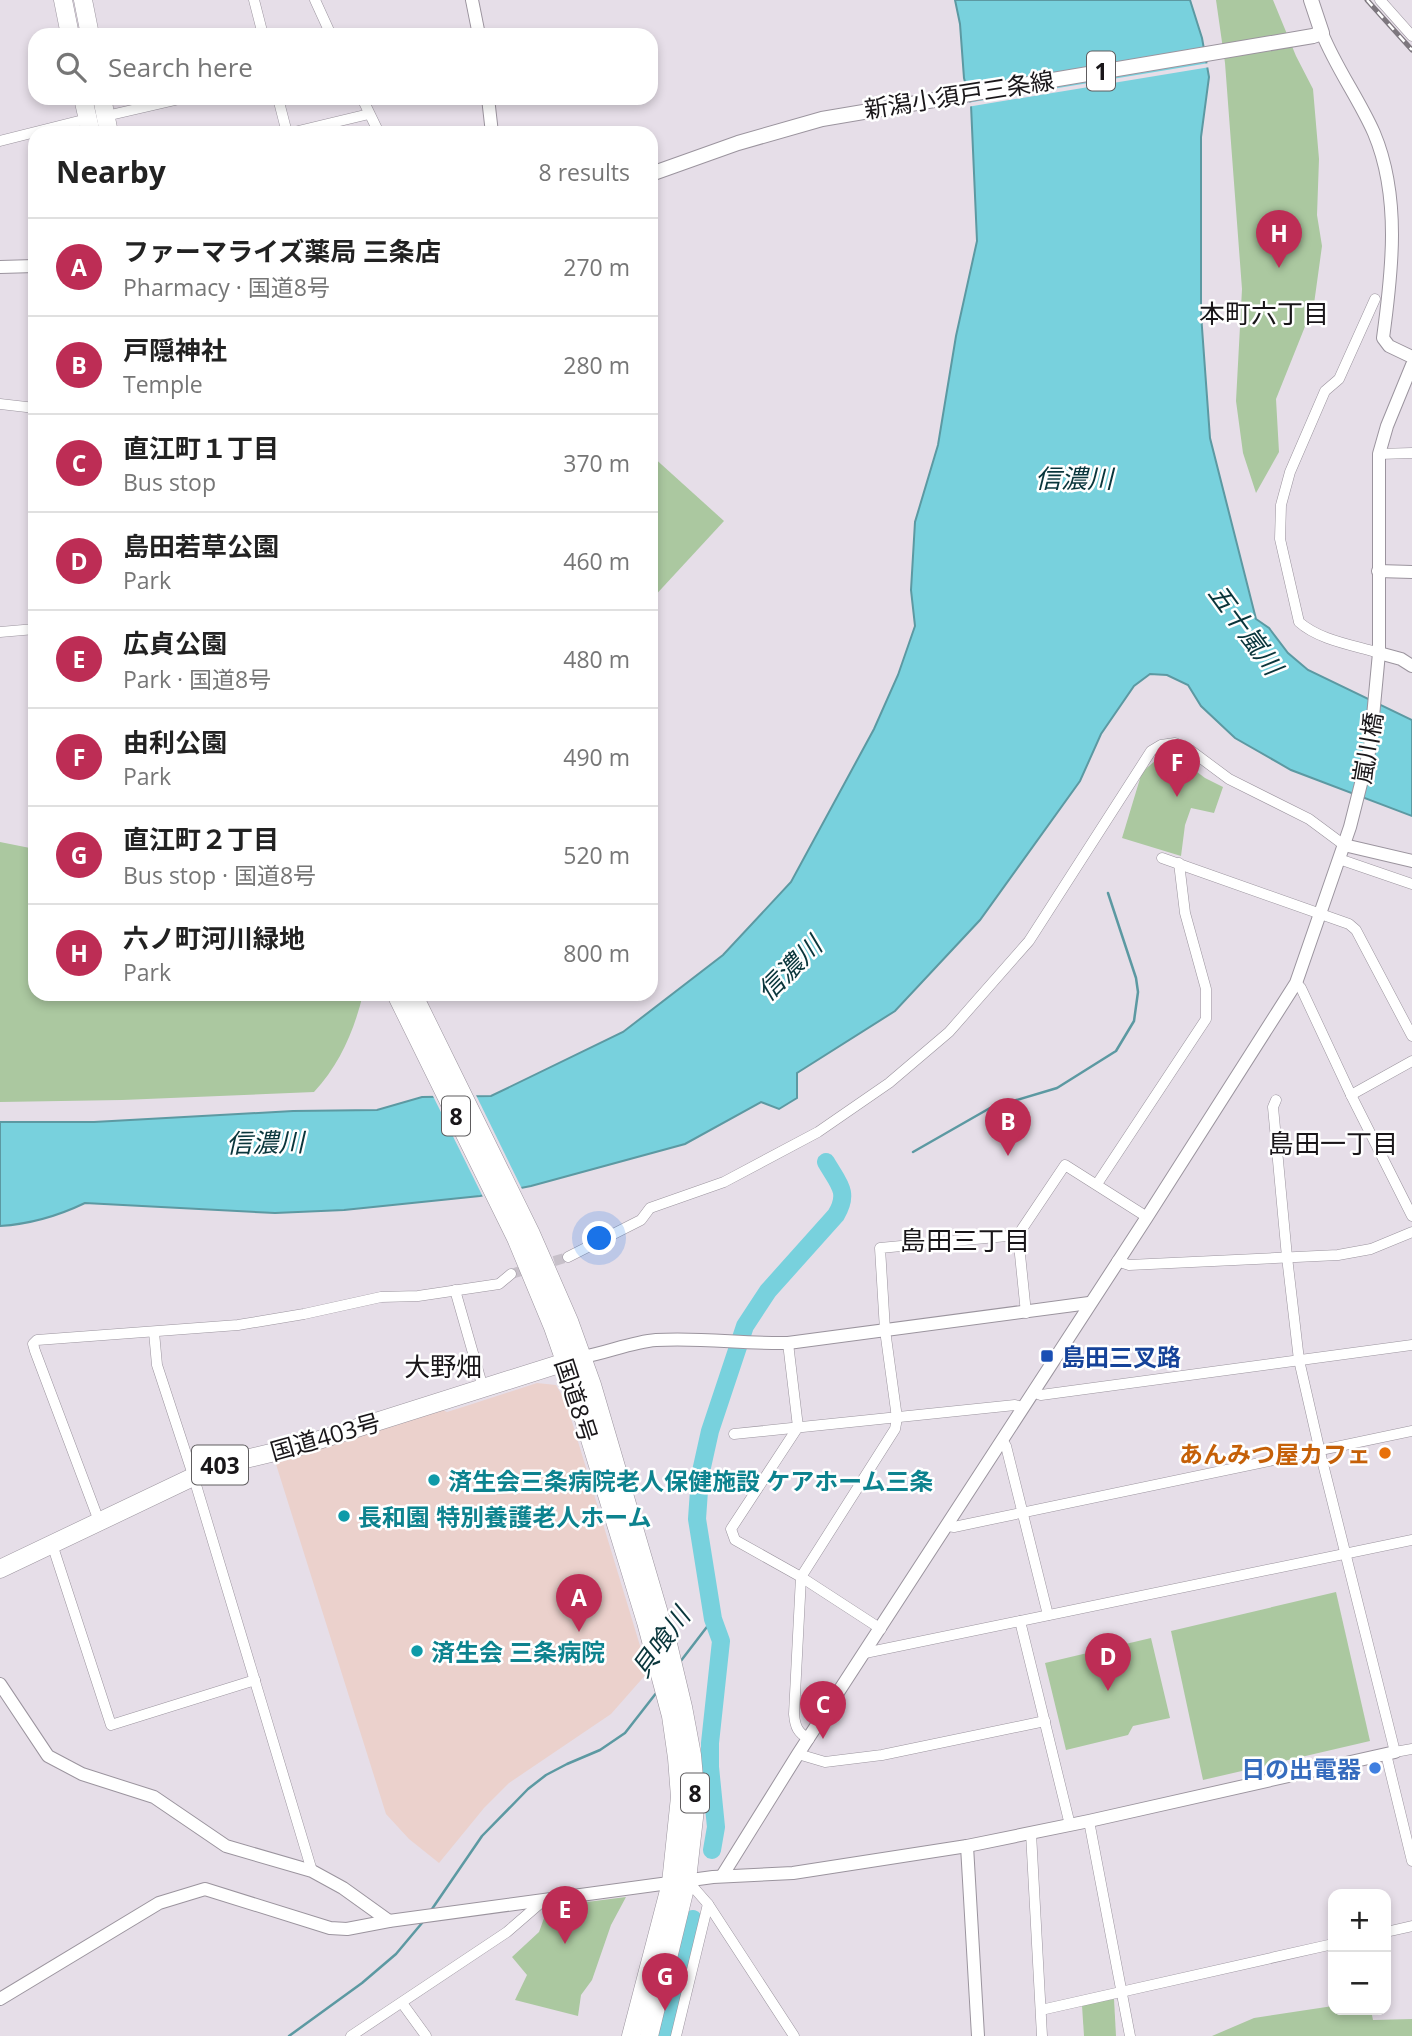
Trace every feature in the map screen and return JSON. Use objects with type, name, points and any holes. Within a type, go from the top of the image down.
[{"type":"highway","points":[[63,0],[69,28]]},
{"type":"highway","points":[[83,0],[89,28]]},
{"type":"highway","points":[[84,105],[89,126]]},
{"type":"highway","points":[[104,105],[108,125]]},
{"type":"highway","name":"国道8号","points":[[400,1001],[524,1236]]},
{"type":"highway","name":"国道8号","points":[[416,1001],[524,1236],[540,1293],[574,1360],[661,1649],[677,1711],[679,1882],[649,2036]]},
{"type":"highway","name":"国道403号","points":[[0,1569],[193,1475],[246,1458],[300,1446],[574,1360]]},
{"type":"highway","name":"国道8号","points":[[631,2036],[679,1882]]},
{"type":"main road","points":[[1311,0],[1318,35]]},
{"type":"main road","name":"新潟小須戸三条線","points":[[658,172],[811,122],[889,106],[1318,35]]},
{"type":"street","points":[[254,0],[261,28]]},
{"type":"street","points":[[314,0],[328,28]]},
{"type":"street","points":[[472,0],[478,28]]},
{"type":"street","points":[[1380,0],[1412,36]]},
{"type":"street","points":[[1318,35],[1374,132],[1384,162],[1391,231],[1392,275],[1383,338],[1389,346],[1412,357]]},
{"type":"street","points":[[108,125],[164,105]]},
{"type":"street","points":[[280,105],[286,126]]},
{"type":"street","points":[[365,105],[375,126]]},
{"type":"street","points":[[489,105],[491,126]]},
{"type":"street","points":[[318,126],[369,114]]},
{"type":"street","points":[[0,141],[28,136]]},
{"type":"street","points":[[0,267],[28,266]]},
{"type":"street","points":[[1375,299],[1339,379],[1325,391],[1290,472],[1281,505],[1280,539],[1299,622],[1305,628],[1327,638],[1401,659],[1412,666]]},
{"type":"street","name":"嵐川橋","points":[[722,1877],[798,1754],[1296,983],[1364,780],[1370,748],[1379,653],[1379,454],[1387,426],[1412,365]]},
{"type":"street","points":[[0,404],[28,407]]},
{"type":"street","points":[[1379,454],[1412,453]]},
{"type":"street","points":[[1378,571],[1412,572]]},
{"type":"street","points":[[0,632],[28,630]]},
{"type":"street","points":[[569,1257],[641,1220],[650,1208],[724,1182],[818,1132],[889,1083],[949,1032],[1029,941],[1151,751],[1161,745],[1175,743],[1190,750],[1229,779],[1309,819],[1344,845],[1412,861]]},
{"type":"street","points":[[1163,858],[1349,924],[1356,930],[1412,1035]]},
{"type":"street","points":[[1339,859],[1412,884]]},
{"type":"street","points":[[1097,1184],[1206,1019],[1206,989],[1185,913],[1179,863]]},
{"type":"street","points":[[1296,983],[1301,988],[1351,1096],[1412,1216]]},
{"type":"street","points":[[1351,1096],[1412,1061]]},
{"type":"street","points":[[1276,1100],[1273,1107],[1299,1360],[1347,1553],[1412,1861]]},
{"type":"street","points":[[1026,1313],[1018,1235],[1065,1165],[1147,1217]]},
{"type":"street","points":[[1117,1261],[1129,1265],[1338,1255],[1371,1249],[1412,1232]]},
{"type":"street","points":[[809,1739],[801,1735],[795,1725],[794,1714],[801,1577],[895,1429],[897,1418],[886,1331],[880,1248],[1018,1235]]},
{"type":"street","points":[[99,1521],[33,1344],[37,1340],[238,1325],[381,1297],[418,1296],[499,1284],[511,1274]]},
{"type":"street","points":[[455,1290],[483,1388]]},
{"type":"street","points":[[574,1360],[653,1340],[693,1338],[758,1344],[788,1343],[1089,1303]]},
{"type":"street","points":[[153,1332],[157,1366],[193,1475],[312,1871]]},
{"type":"street","points":[[788,1343],[798,1427],[731,1529],[734,1540],[801,1577],[881,1629]]},
{"type":"street","points":[[1033,1392],[1041,1395],[1412,1345]]},
{"type":"street","points":[[734,1434],[1015,1405],[1023,1407]]},
{"type":"street","points":[[948,1525],[954,1527],[1412,1431]]},
{"type":"street","points":[[1002,1440],[1006,1446],[1048,1615]]},
{"type":"street","points":[[865,1653],[1412,1540]]},
{"type":"street","points":[[52,1544],[111,1725],[255,1680]]},
{"type":"street","points":[[1020,1621],[1070,1825]]},
{"type":"street","points":[[0,1684],[48,1756],[82,1774],[153,1797],[226,1846],[312,1871],[343,1888],[391,1921]]},
{"type":"street","points":[[798,1754],[825,1762],[882,1755],[1045,1721]]},
{"type":"street","points":[[0,1999],[159,1903],[205,1889],[331,1928],[347,1930],[465,1910],[722,1877],[793,1873],[967,1846],[1412,1749]]},
{"type":"street","points":[[1089,1821],[1124,1992],[1130,2036]]},
{"type":"street","points":[[1031,1833],[1042,2036]]},
{"type":"street","points":[[967,1846],[978,2036]]},
{"type":"street","points":[[679,1882],[708,1904],[794,2036]]},
{"type":"street","points":[[351,2036],[507,1932],[545,1900]]},
{"type":"street","points":[[676,2036],[708,1904]]},
{"type":"street","points":[[1391,1931],[1412,1926]]},
{"type":"street","points":[[1041,2010],[1328,1945]]},
{"type":"street","points":[[402,2003],[426,2036]]},
{"type":"shaded area","points":[[537,1383],[556,1385],[566,1402],[648,1672],[611,1714],[509,1783],[484,1808],[439,1863],[409,1839],[386,1814],[275,1461],[443,1410],[447,1412]]},
{"type":"green space","points":[[1216,0],[1273,0],[1313,89],[1319,159],[1317,215],[1322,246],[1314,304],[1276,399],[1279,452],[1256,493],[1243,453],[1236,401],[1242,289],[1225,63]]},
{"type":"green space","points":[[658,461],[724,521],[658,592]]},
{"type":"green space","points":[[1168,750],[1205,778],[1223,787],[1214,813],[1191,808],[1185,825],[1181,856],[1122,838],[1142,772]]},
{"type":"green space","points":[[0,842],[28,848],[28,1001],[361,1001],[339,1058],[314,1092],[0,1102]]},
{"type":"green space","points":[[1336,1592],[1370,1741],[1203,1780],[1171,1631]]},
{"type":"green space","points":[[1151,1638],[1170,1718],[1133,1726],[1128,1735],[1066,1750],[1045,1663]]},
{"type":"green space","points":[[626,1897],[611,1925],[592,1980],[581,1995],[578,2016],[515,2000],[527,1975],[512,1957],[539,1932],[548,1907]]},
{"type":"green space","points":[[1114,1999],[1116,2036],[1084,2036],[1082,2005]]},
{"type":"green space","points":[[1328,2007],[1328,2015],[1372,2015],[1373,2020],[1412,2019],[1412,2036],[1212,2036],[1254,2018]]},
{"type":"water","name":"信濃川","points":[[955,0],[1190,0],[1202,38],[1209,77],[1201,137],[1201,314],[1210,438],[1256,619],[1269,628],[1288,653],[1308,670],[1412,720],[1412,816],[1291,770],[1235,738],[1201,706],[1188,685],[1167,675],[1150,674],[1134,686],[1101,734],[1080,781],[980,920],[895,1011],[797,1073],[797,1098],[779,1109],[761,1102],[685,1144],[531,1186],[480,1196],[344,1210],[275,1213],[85,1203],[44,1219],[0,1226],[0,1122],[94,1122],[293,1111],[377,1110],[422,1097],[491,1096],[623,1032],[723,955],[791,882],[874,729],[898,675],[915,626],[911,590],[915,522],[938,445],[956,336],[977,241],[971,105],[964,78],[960,24]]},
{"type":"pier","points":[[1209,63],[1210,67],[967,107],[967,103]]},
{"type":"pier","points":[[475,1093],[523,1191],[484,1199],[432,1094]]},
{"type":"waterway","points":[[913,1152],[990,1108],[1057,1088],[1116,1051],[1134,1021],[1138,992],[1136,978],[1108,893]]},
{"type":"waterway","name":"貝喰川","points":[[712,1850],[716,1827],[710,1743],[721,1641],[713,1619],[697,1519],[700,1476],[710,1431],[745,1326],[768,1291],[836,1215],[840,1207],[841,1188],[826,1162]]},
{"type":"waterway","name":"貝喰川","points":[[680,1662],[713,1619]]},
{"type":"waterway","name":"貝喰川","points":[[432,1909],[482,1836],[528,1789],[546,1775],[600,1750],[625,1733],[657,1692]]},
{"type":"waterway","points":[[664,2036],[693,1919]]},
{"type":"waterway","name":"貝喰川","points":[[289,2036],[362,1983],[396,1954],[422,1923]]},
{"type":"tunnel","points":[[511,1274],[568,1257]]},
{"type":"railway","points":[[1367,0],[1412,50]]},
{"type":"place","name":"六ノ町河川緑地","points":[[1279,268]]},
{"type":"place","name":"由利公園","points":[[1177,797]]},
{"type":"place","name":"戸隠神社","points":[[1008,1156]]},
{"type":"place","name":"島田三叉路","points":[[1047,1356]]},
{"type":"place","name":"あんみつ屋カフェ","points":[[1385,1453]]},
{"type":"place","name":"済生会三条病院老人保健施設 ケアホーム三条","points":[[434,1480]]},
{"type":"place","name":"長和園 特別養護老人ホーム","points":[[344,1516]]},
{"type":"place","name":"ファーマライズ薬局 三条店","points":[[579,1632]]},
{"type":"place","name":"済生会 三条病院","points":[[417,1651]]},
{"type":"place","name":"島田若草公園","points":[[1108,1691]]},
{"type":"place","name":"直江町１丁目","points":[[823,1739]]},
{"type":"place","name":"日の出電器","points":[[1375,1768]]},
{"type":"place","name":"広貞公園","points":[[565,1944]]},
{"type":"place","name":"直江町２丁目","points":[[665,2011]]},
{"type":"district","name":"本町六丁目","points":[[1264,313]]},
{"type":"district","name":"島田一丁目","points":[[1333,1143]]},
{"type":"district","name":"島田三丁目","points":[[965,1240]]},
{"type":"district","name":"大野畑","points":[[443,1366]]},
{"type":"water label","name":"五十嵐川","points":[[1246,629]]}]
